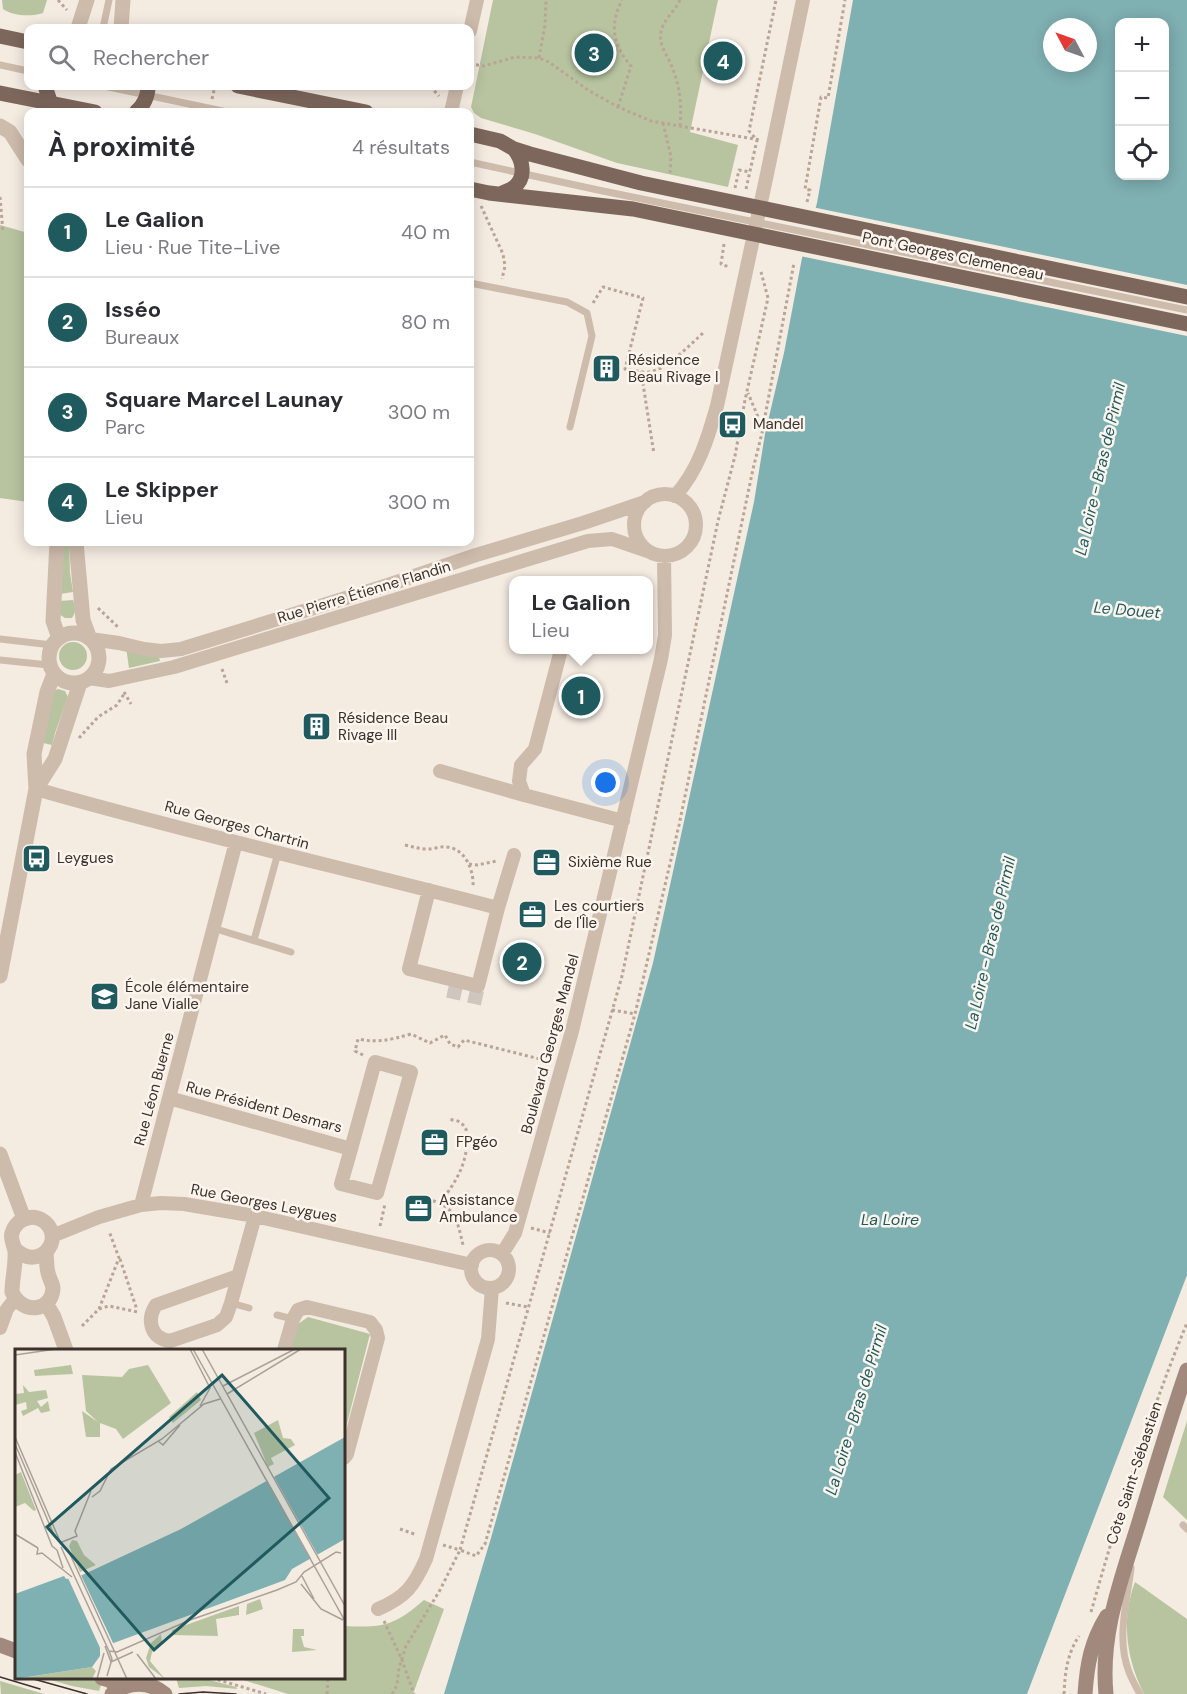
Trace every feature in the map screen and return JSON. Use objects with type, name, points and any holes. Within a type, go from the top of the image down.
[{"type":"main road","points":[[0,36],[24,41]]},
{"type":"main road","points":[[46,90],[51,104]]},
{"type":"main road","points":[[258,90],[346,108]]},
{"type":"main road","points":[[140,108],[148,91]]},
{"type":"main road","points":[[0,93],[73,108]]},
{"type":"main road","points":[[474,135],[601,173],[668,188],[714,212]]},
{"type":"main road","points":[[500,194],[514,187],[522,172],[520,156],[514,148]]},
{"type":"main road","points":[[474,195],[500,194],[633,209],[714,212]]},
{"type":"main road","name":"Pont Georges Clemenceau","points":[[1187,297],[732,202],[714,212],[727,228],[1187,324]]},
{"type":"main road","name":"Côte Saint-Sébastien","points":[[1106,1694],[1105,1658],[1112,1609],[1187,1370]]},
{"type":"main road","name":"Côte Saint-Sébastien","points":[[1085,1694],[1090,1654],[1097,1632],[1112,1609]]},
{"type":"main road","points":[[0,1645],[15,1651]]},
{"type":"main road","points":[[107,1679],[116,1691],[140,1684],[158,1686]]},
{"type":"street","points":[[79,24],[87,0]]},
{"type":"street","points":[[121,24],[123,0]]},
{"type":"street","points":[[472,24],[477,0]]},
{"type":"street","points":[[675,496],[693,470],[709,435],[766,181],[803,0]]},
{"type":"street","points":[[452,108],[456,90]]},
{"type":"street","points":[[0,126],[10,132],[24,154]]},
{"type":"street","points":[[659,495],[675,496],[685,501],[692,511],[696,528],[693,539],[686,549],[675,555],[655,555],[647,551],[639,542],[634,526],[635,515],[645,502],[659,495]]},
{"type":"street","name":"Rue Pierre Étienne Flandin","points":[[90,639],[120,636],[144,649],[161,651],[181,649],[645,502]]},
{"type":"street","name":"Rue Pierre Étienne Flandin","points":[[85,681],[122,679],[174,667],[588,541],[612,539],[647,551]]},
{"type":"street","points":[[0,976],[36,789],[34,754],[52,670],[48,656],[56,641],[53,621],[57,546]]},
{"type":"street","points":[[76,546],[83,620],[90,639]]},
{"type":"street","name":"Boulevard Georges Mandel","points":[[502,1254],[513,1238],[518,1224],[563,1064],[623,821],[664,643],[664,556]]},
{"type":"street","points":[[36,789],[55,759],[85,681],[98,667],[99,657],[96,646],[90,639],[74,633],[56,641]]},
{"type":"street","points":[[524,795],[519,782],[521,765],[535,749],[560,654]]},
{"type":"street","points":[[52,670],[66,683],[85,681]]},
{"type":"street","points":[[440,771],[623,821]]},
{"type":"street","name":"Rue Georges Chartrin","points":[[36,789],[278,854],[498,908]]},
{"type":"street","name":"Rue Léon Buerne","points":[[141,1205],[236,842]]},
{"type":"street","points":[[429,890],[409,969],[478,986],[513,858]]},
{"type":"street","name":"Rue Président Desmars","points":[[375,1062],[411,1072],[377,1194],[341,1184],[351,1149],[375,1062]]},
{"type":"street","name":"Rue Président Desmars","points":[[169,1098],[351,1149]]},
{"type":"street","points":[[0,1154],[24,1219]]},
{"type":"street","name":"Rue Georges Leygues","points":[[52,1236],[99,1217],[141,1205],[184,1204],[255,1216],[472,1265]]},
{"type":"street","points":[[238,1276],[156,1305],[144,1313],[150,1320],[155,1335],[170,1341],[217,1325],[226,1317],[231,1303],[255,1216]]},
{"type":"street","points":[[34,1217],[47,1224],[52,1236],[51,1246],[40,1256],[26,1257],[20,1254],[12,1242],[13,1230],[17,1224],[24,1219],[34,1217]]},
{"type":"street","points":[[15,1249],[12,1292],[20,1304],[34,1308],[46,1303],[53,1289],[48,1275],[46,1252]]},
{"type":"street","points":[[378,1608],[393,1603],[412,1586],[426,1559],[432,1541],[488,1339],[492,1294],[503,1283],[509,1271],[509,1265],[502,1254],[490,1250],[484,1251],[474,1259],[471,1271],[476,1281],[492,1294]]},
{"type":"street","points":[[14,1280],[22,1270],[28,1268],[42,1270],[48,1275]]},
{"type":"street","points":[[0,1328],[7,1310],[15,1299]]},
{"type":"street","points":[[46,1303],[54,1317],[66,1349]]},
{"type":"street","points":[[284,1349],[293,1319],[298,1310],[307,1307],[370,1322],[376,1330],[378,1338],[345,1457]]},
{"type":"lane","points":[[104,24],[109,0]]},
{"type":"lane","points":[[0,65],[24,70]]},
{"type":"lane","points":[[148,91],[212,108]]},
{"type":"lane","points":[[474,163],[714,212]]},
{"type":"lane","name":"Pont Georges Clemenceau","points":[[714,212],[1187,310]]},
{"type":"lane","points":[[474,284],[567,302],[587,313],[592,336],[570,427]]},
{"type":"lane","points":[[0,639],[56,641]]},
{"type":"lane","points":[[0,660],[52,670]]},
{"type":"lane","points":[[254,940],[278,854]]},
{"type":"lane","points":[[213,928],[291,952]]},
{"type":"lane","points":[[231,1303],[249,1308]]},
{"type":"lane","points":[[277,1315],[293,1319]]},
{"type":"lane","name":"Côte Saint-Sébastien","points":[[1135,1536],[1123,1635],[1128,1671],[1140,1694]]},
{"type":"path","points":[[539,58],[545,25],[546,0]]},
{"type":"path","points":[[618,107],[631,66],[617,47],[614,34],[614,19],[622,0]]},
{"type":"path","points":[[680,0],[665,22],[661,40],[679,91],[682,111],[680,126]]},
{"type":"path","points":[[746,193],[757,140],[750,131],[776,0]]},
{"type":"path","points":[[806,208],[810,190],[805,189],[821,97],[828,98],[845,0]]},
{"type":"path","points":[[474,65],[484,66],[516,57],[539,58],[549,62],[588,90],[618,107],[651,121],[750,138]]},
{"type":"path","points":[[663,123],[672,169],[668,188]]},
{"type":"path","points":[[732,202],[739,170],[750,172]]},
{"type":"path","points":[[474,195],[503,254],[505,266],[500,289]]},
{"type":"path","points":[[0,196],[3,232]]},
{"type":"path","points":[[727,228],[721,264],[729,267]]},
{"type":"path","points":[[432,1541],[476,1556],[485,1544],[635,1014],[679,825],[763,429],[794,263]]},
{"type":"path","points":[[392,1694],[397,1685],[406,1646],[440,1590],[460,1550],[622,976],[718,521],[735,456],[768,298],[760,271]]},
{"type":"path","points":[[587,313],[603,287],[643,298],[625,369],[653,371],[664,366],[704,332]]},
{"type":"path","points":[[641,371],[654,454]]},
{"type":"path","points":[[747,391],[763,429]]},
{"type":"path","points":[[94,604],[120,636]]},
{"type":"path","points":[[222,669],[227,683]]},
{"type":"path","points":[[122,679],[124,694],[132,704]]},
{"type":"path","points":[[78,741],[98,717],[117,705],[124,694]]},
{"type":"path","points":[[405,844],[428,849],[447,847],[460,854],[469,864],[472,874],[470,900]]},
{"type":"path","points":[[469,864],[477,865],[513,858]]},
{"type":"path","points":[[612,1010],[635,1014]]},
{"type":"path","points":[[375,1062],[355,1051],[358,1039],[374,1042],[389,1041],[411,1034],[430,1043],[445,1035],[450,1044],[458,1047],[464,1040],[563,1064]]},
{"type":"path","points":[[440,1202],[456,1180],[466,1154],[466,1130],[460,1122],[448,1119]]},
{"type":"path","points":[[427,1199],[440,1202],[447,1207],[455,1218],[463,1245]]},
{"type":"path","points":[[380,1226],[385,1203]]},
{"type":"path","points":[[518,1224],[550,1233]]},
{"type":"path","points":[[109,1231],[144,1313]]},
{"type":"path","points":[[82,1326],[99,1309],[119,1258]]},
{"type":"path","points":[[492,1294],[528,1306]]},
{"type":"path","points":[[99,1309],[109,1306],[144,1313]]},
{"type":"path","name":"Côte Saint-Sébastien","points":[[1090,1615],[1128,1483],[1166,1373],[1187,1323]]},
{"type":"path","points":[[378,1608],[402,1660],[414,1694]]},
{"type":"path","points":[[1064,1694],[1066,1667],[1070,1653],[1082,1632]]},
{"type":"path","points":[[218,1679],[266,1694]]},
{"type":"path","points":[[327,1694],[328,1679]]},
{"type":"green space","points":[[2,0],[47,0],[43,13],[28,15],[3,9]]},
{"type":"green space","points":[[493,0],[718,0],[690,132],[738,145],[728,187],[617,163],[481,118],[474,113],[474,108],[471,107]]},
{"type":"green space","points":[[0,225],[24,232],[24,501],[0,498]]},
{"type":"green space","points":[[62,546],[69,546],[73,592],[60,594]]},
{"type":"green space","points":[[73,600],[75,611],[72,618],[65,618],[59,614],[59,601]]},
{"type":"green space","points":[[73,642],[83,646],[87,656],[83,666],[73,670],[63,666],[59,656],[63,646]]},
{"type":"green space","points":[[126,647],[159,657],[160,661],[129,668]]},
{"type":"green space","points":[[58,689],[65,691],[68,697],[52,745],[43,743],[54,691]]},
{"type":"green space","points":[[308,1317],[370,1334],[345,1431],[345,1349],[290,1349],[298,1324]]},
{"type":"green space","points":[[1187,1421],[1187,1520],[1163,1497]]},
{"type":"green space","points":[[1135,1582],[1187,1619],[1187,1694],[1144,1694],[1133,1667],[1128,1639],[1128,1610]]},
{"type":"green space","points":[[424,1600],[444,1609],[413,1694],[288,1694],[240,1679],[345,1679],[345,1626],[379,1626],[404,1615]]},
{"type":"green space","points":[[48,1679],[91,1679],[102,1682],[99,1691]]},
{"type":"green space","points":[[176,1679],[206,1679],[237,1689],[206,1686],[179,1688]]},
{"type":"green space","points":[[0,1681],[44,1694],[1,1694]]},
{"type":"water","name":"La Loire","points":[[853,0],[1187,0],[1187,1275],[1027,1694],[444,1694],[491,1538],[653,963],[754,502],[765,434],[784,353],[802,258],[817,203]]},
{"type":"pier","points":[[812,207],[1187,285],[1187,336],[800,256]]},
{"type":"tunnel","points":[[453,999],[457,981]]},
{"type":"tunnel","points":[[474,1004],[478,986]]},
{"type":"tram line","points":[[0,1677],[40,1689]]},
{"type":"tram line","points":[[34,1679],[87,1694]]},
{"type":"tram line","points":[[179,1694],[203,1692],[236,1694]]},
{"type":"place","name":"Square Marcel Launay","points":[[594,53]]},
{"type":"place","name":"Le Skipper","points":[[723,61]]},
{"type":"place","name":"Résidence Beau Rivage I","points":[[607,369]]},
{"type":"place","name":"Mandel","points":[[732,424]]},
{"type":"place","name":"Le Galion","points":[[581,696]]},
{"type":"place","name":"Résidence Beau Rivage III","points":[[317,727]]},
{"type":"place","name":"Leygues","points":[[36,858]]},
{"type":"place","name":"Sixième Rue","points":[[547,862]]},
{"type":"place","name":"Les courtiers de l'Île","points":[[533,915]]},
{"type":"place","name":"Isséo","points":[[522,962]]},
{"type":"place","name":"École élémentaire Jane Vialle","points":[[104,996]]},
{"type":"place","name":"FPgéo","points":[[435,1142]]},
{"type":"place","name":"Assistance Ambulance","points":[[418,1209]]},
{"type":"water label","name":"La Loire - Bras de Pirmil","points":[[1100,469]]},
{"type":"water label","name":"Le Douet","points":[[1127,610]]},
{"type":"water label","name":"La Loire - Bras de Pirmil","points":[[990,943]]},
{"type":"water label","name":"La Loire - Bras de Pirmil","points":[[856,1410]]}]
